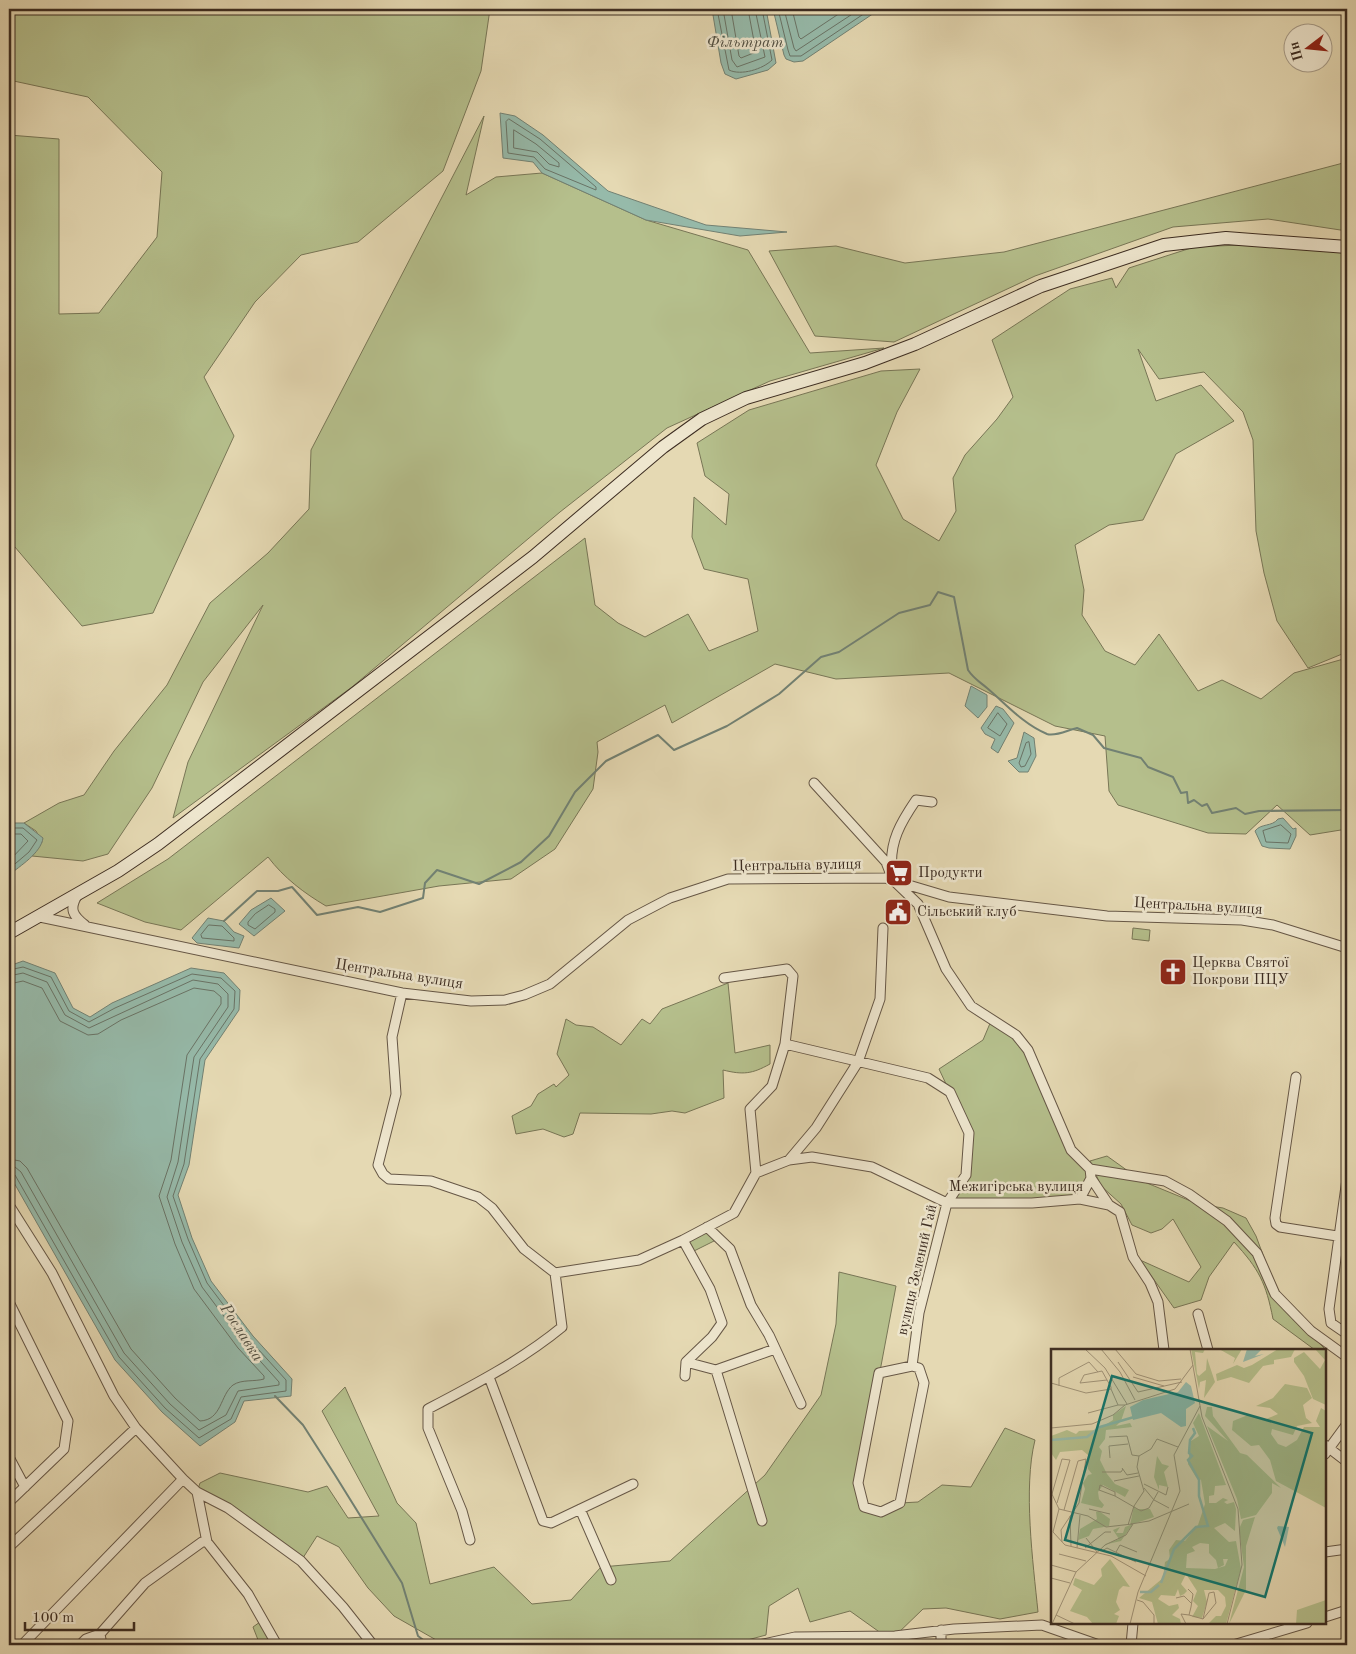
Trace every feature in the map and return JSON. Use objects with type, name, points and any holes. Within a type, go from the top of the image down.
[{"type":"main road","points":[[9,933],[77,896],[158,844],[533,557],[662,447],[702,419],[746,398],[865,363],[915,344],[1041,286],[1164,244],[1226,238],[1347,247]]},
{"type":"street","points":[[814,783],[886,862],[893,880],[918,904],[946,969],[970,1006],[1016,1035],[1028,1050],[1071,1150],[1090,1173],[1109,1205],[1120,1212],[1133,1257],[1155,1293],[1164,1349]]},
{"type":"street","points":[[893,880],[891,860],[899,824],[916,800],[932,802]]},
{"type":"street","name":"Центральна вулиця","points":[[40,917],[402,993],[471,1001],[505,1000],[524,996],[550,984],[628,920],[670,898],[728,879],[886,878],[949,897],[1108,916],[1242,920],[1273,925],[1347,948]]},
{"type":"street","points":[[77,896],[72,903],[72,911],[76,918],[89,928]]},
{"type":"street","points":[[789,1160],[816,1128],[858,1062],[880,999],[883,928]]},
{"type":"street","points":[[555,1273],[639,1260],[683,1240],[734,1213],[756,1172],[750,1109],[772,1086],[786,1044],[793,976],[788,969],[724,978]]},
{"type":"street","points":[[402,993],[392,1037],[396,1094],[378,1165],[383,1174],[390,1179],[431,1181],[478,1197],[492,1208],[524,1249],[555,1273],[562,1327],[546,1340],[488,1377],[428,1409],[428,1428],[462,1511],[470,1540]]},
{"type":"street","name":"вулиця Зелений Гай","points":[[786,1044],[928,1078],[950,1092],[968,1132],[966,1175],[947,1203],[919,1313],[912,1366]]},
{"type":"street","points":[[1296,1077],[1280,1180],[1275,1218],[1276,1224],[1280,1227],[1338,1236]]},
{"type":"street","name":"Межигірська вулиця","points":[[756,1172],[789,1160],[812,1157],[872,1167],[947,1203],[1032,1203],[1080,1199],[1109,1205]]},
{"type":"street","points":[[1080,1199],[1090,1173]]},
{"type":"street","points":[[1090,1173],[1165,1181],[1189,1194],[1227,1221],[1257,1253],[1274,1294],[1311,1331],[1347,1357]]},
{"type":"street","points":[[1347,1179],[1329,1309],[1330,1323],[1347,1334]]},
{"type":"street","points":[[9,1205],[36,1245],[114,1396],[136,1428],[197,1492],[228,1508],[301,1560],[344,1607],[373,1645]]},
{"type":"street","points":[[707,1227],[730,1249],[751,1305],[775,1349],[801,1404]]},
{"type":"street","points":[[683,1240],[710,1289],[722,1323],[712,1337],[686,1362],[685,1376]]},
{"type":"street","points":[[9,1302],[68,1421],[64,1449],[9,1502]]},
{"type":"street","points":[[1198,1314],[1208,1349]]},
{"type":"street","points":[[686,1362],[716,1370],[775,1349]]},
{"type":"street","points":[[912,1366],[919,1368],[924,1382],[900,1504],[881,1512],[864,1507],[858,1483],[869,1418],[879,1373],[912,1366]]},
{"type":"street","points":[[716,1370],[762,1521]]},
{"type":"street","points":[[488,1377],[543,1520],[551,1523],[633,1484]]},
{"type":"street","points":[[1347,1424],[1326,1449],[1347,1462]]},
{"type":"street","points":[[9,1548],[136,1428]]},
{"type":"street","points":[[9,1457],[25,1486]]},
{"type":"street","points":[[22,1645],[183,1479]]},
{"type":"street","points":[[197,1492],[207,1542],[248,1594],[277,1645]]},
{"type":"street","points":[[580,1509],[611,1580]]},
{"type":"street","points":[[80,1645],[86,1638],[100,1634],[145,1582],[202,1542],[207,1542]]},
{"type":"street","points":[[1326,1552],[1347,1549]]},
{"type":"street","points":[[1326,1617],[1347,1610]]},
{"type":"street","points":[[1131,1645],[1133,1624]]},
{"type":"street","points":[[1233,1645],[1304,1624]]},
{"type":"street","points":[[759,1645],[795,1637],[895,1636],[941,1630],[1042,1625],[1099,1645]]},
{"type":"street","points":[[941,1630],[941,1645]]},
{"type":"street","points":[[100,1634],[102,1645]]},
{"type":"green space","points":[[9,9],[490,9],[481,71],[443,171],[358,242],[301,255],[255,302],[204,377],[234,436],[153,613],[82,626],[9,540],[9,135],[59,139],[59,314],[99,313],[157,237],[162,172],[88,97],[9,80]]},
{"type":"green space","points":[[484,116],[466,195],[496,177],[542,173],[646,220],[748,250],[810,353],[884,348],[770,381],[667,428],[560,512],[352,687],[173,818],[188,762],[263,605],[203,682],[152,788],[108,854],[83,861],[32,856],[42,842],[36,831],[24,823],[59,803],[84,795],[114,751],[167,685],[210,603],[268,553],[309,509],[311,450]]},
{"type":"green space","points":[[1347,162],[1347,231],[1268,219],[1173,227],[1035,276],[894,342],[815,336],[769,251],[836,246],[905,263],[1004,252]]},
{"type":"green space","points":[[1240,245],[1347,252],[1347,652],[1308,668],[1277,621],[1264,573],[1256,531],[1253,440],[1243,412],[1204,372],[1159,379],[1138,349],[1156,401],[1201,385],[1234,421],[1176,454],[1143,520],[1109,525],[1075,545],[1084,590],[1082,615],[1105,651],[1135,665],[1159,634],[1198,691],[1222,680],[1261,699],[1294,673],[1347,658],[1347,829],[1310,835],[1277,805],[1246,834],[1208,833],[1118,805],[1109,791],[1105,736],[1055,726],[949,673],[836,679],[775,664],[672,723],[665,705],[597,742],[598,752],[593,789],[555,849],[511,879],[439,886],[326,906],[295,884],[268,857],[181,930],[145,922],[97,903],[168,859],[585,538],[595,605],[618,623],[645,637],[688,614],[709,651],[758,631],[748,579],[704,569],[692,537],[694,497],[726,525],[729,494],[705,476],[697,443],[749,410],[881,371],[920,369],[897,412],[876,465],[903,519],[939,541],[956,511],[953,478],[965,455],[997,419],[1013,397],[992,340],[1070,289],[1112,278],[1116,288],[1129,268],[1194,247]]},
{"type":"green space","points":[[1133,928],[1150,930],[1149,941],[1132,939]]},
{"type":"green space","points":[[728,983],[735,1053],[770,1045],[770,1064],[747,1073],[723,1070],[724,1098],[685,1113],[672,1111],[651,1114],[580,1113],[573,1134],[564,1137],[543,1129],[516,1134],[512,1116],[531,1106],[538,1094],[554,1084],[556,1087],[569,1075],[557,1054],[566,1019],[576,1025],[593,1027],[621,1045],[642,1019],[650,1024],[662,1009]]},
{"type":"green space","points":[[991,1021],[1016,1035],[1028,1050],[1071,1150],[1090,1169],[1080,1199],[947,1203],[966,1175],[969,1133],[939,1069],[983,1040]]},
{"type":"green space","points":[[1107,1156],[1142,1181],[1198,1204],[1223,1208],[1246,1218],[1256,1236],[1282,1306],[1325,1349],[1314,1349],[1273,1319],[1260,1277],[1250,1260],[1234,1242],[1209,1277],[1201,1300],[1174,1308],[1140,1260],[1189,1282],[1201,1267],[1173,1219],[1162,1229],[1151,1233],[1132,1225],[1121,1204],[1101,1186],[1090,1161]]},
{"type":"green space","points":[[707,1227],[720,1238],[690,1253],[683,1240]]},
{"type":"green space","points":[[839,1272],[896,1286],[859,1483],[864,1507],[881,1512],[900,1503],[918,1502],[942,1485],[971,1487],[1005,1428],[1035,1440],[1031,1459],[1029,1502],[1038,1612],[1000,1619],[946,1608],[923,1609],[895,1636],[885,1636],[850,1611],[810,1622],[798,1588],[769,1606],[766,1635],[729,1645],[445,1645],[394,1616],[368,1588],[339,1547],[317,1536],[301,1561],[197,1492],[200,1483],[220,1473],[308,1492],[327,1486],[348,1518],[379,1516],[322,1411],[345,1387],[397,1503],[416,1523],[430,1584],[494,1567],[532,1604],[571,1600],[601,1567],[670,1561],[765,1475],[821,1395],[836,1324]]},
{"type":"green space","points":[[260,1622],[273,1645],[260,1645],[253,1627]]},
{"type":"water","name":"Фільтрат","points":[[712,9],[766,9],[776,63],[768,70],[736,79],[725,74],[721,63]]},
{"type":"water","points":[[773,9],[880,9],[803,61],[794,62],[786,59],[784,55]]},
{"type":"water","points":[[500,113],[515,116],[543,135],[608,191],[706,225],[787,232],[740,236],[646,220],[542,173],[533,162],[503,158]]},
{"type":"water","points":[[971,686],[987,695],[987,707],[978,718],[965,706]]},
{"type":"water","points":[[996,706],[1003,709],[1014,723],[998,753],[991,748],[995,739],[985,734],[981,728]]},
{"type":"water","points":[[1024,732],[1034,738],[1036,756],[1028,772],[1019,772],[1008,761],[1017,758]]},
{"type":"water","points":[[1283,818],[1293,829],[1296,828],[1296,836],[1290,849],[1262,846],[1255,831],[1260,827]]},
{"type":"water","points":[[9,823],[24,823],[43,838],[34,854],[9,875]]},
{"type":"water","points":[[271,898],[285,911],[254,936],[239,924],[251,910]]},
{"type":"water","points":[[208,918],[224,921],[234,932],[244,936],[239,948],[197,943],[192,938]]},
{"type":"water","points":[[23,961],[55,973],[73,1008],[90,1017],[112,1003],[191,968],[224,973],[240,990],[239,1010],[205,1060],[189,1165],[178,1195],[192,1238],[211,1281],[253,1336],[292,1379],[291,1396],[244,1401],[235,1422],[200,1446],[162,1412],[115,1360],[9,1174],[9,966]]},
{"type":"waterway","points":[[224,921],[257,891],[278,891],[292,887],[317,915],[358,907],[380,912],[423,898],[425,883],[437,870],[479,884],[521,862],[549,836],[575,792],[606,761],[658,735],[674,750],[727,726],[779,694],[821,657],[839,652],[899,613],[930,605],[938,592],[954,597],[970,673],[1015,713],[1038,730],[1054,735],[1077,728],[1093,735],[1104,748],[1141,758],[1148,767],[1173,777],[1181,793],[1187,792],[1188,803],[1194,800],[1202,806],[1207,804],[1212,813],[1236,808],[1245,814],[1259,811],[1347,810]]},
{"type":"waterway","name":"Рославка","points":[[275,1396],[303,1425],[335,1475],[402,1583],[418,1636],[430,1645]]},
{"type":"place","name":"Продукти","points":[[899,873]]},
{"type":"place","name":"Сільський клуб","points":[[898,912]]},
{"type":"place","name":"Церква Святої Покрови ПЦУ","points":[[1173,972]]}]
